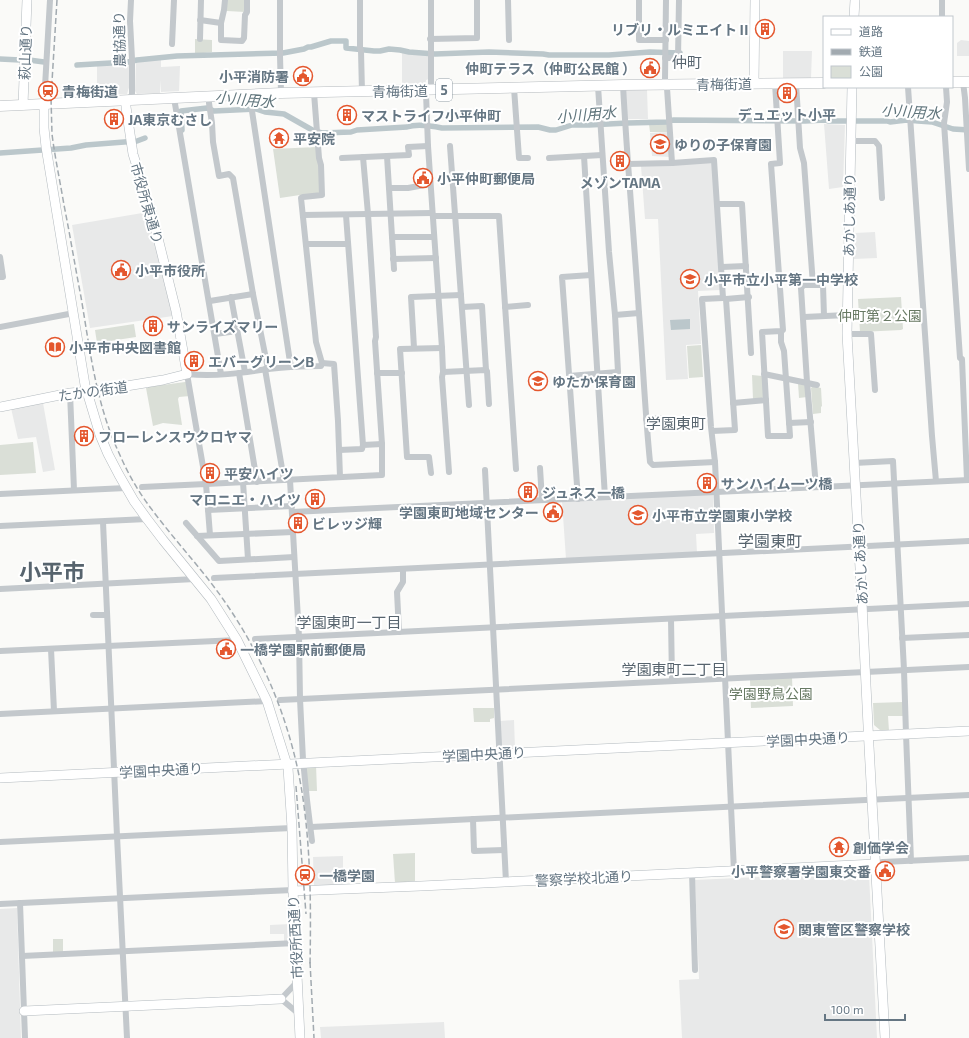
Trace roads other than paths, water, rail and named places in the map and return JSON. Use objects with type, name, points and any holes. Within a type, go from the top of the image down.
[{"type":"main road","points":[[953,82],[966,82]]},
{"type":"main road","name":"青梅街道","points":[[0,106],[281,93],[666,84],[823,83]]},
{"type":"street","name":"萩山通り","points":[[23,105],[27,0]]},
{"type":"street","points":[[44,104],[50,0]]},
{"type":"street","name":"農協通り","points":[[126,101],[132,95],[130,21],[131,0]]},
{"type":"street","points":[[172,44],[174,0]]},
{"type":"street","points":[[200,39],[201,0]]},
{"type":"street","points":[[225,0],[221,22],[221,40],[242,41],[244,38],[247,0]]},
{"type":"street","points":[[280,0],[281,93]]},
{"type":"street","points":[[360,0],[362,92]]},
{"type":"street","points":[[431,0],[431,87],[426,93],[427,126],[449,472]]},
{"type":"street","points":[[430,39],[477,38],[477,0]]},
{"type":"street","points":[[508,0],[509,40]]},
{"type":"street","points":[[640,0],[640,40],[666,40]]},
{"type":"street","points":[[666,0],[664,80],[667,88],[672,163]]},
{"type":"street","points":[[665,55],[678,58],[679,0]]},
{"type":"street","points":[[754,83],[755,0]]},
{"type":"street","points":[[854,16],[855,0]]},
{"type":"street","points":[[942,0],[942,16]]},
{"type":"street","points":[[200,20],[221,22]]},
{"type":"street","points":[[966,82],[966,131],[969,169]]},
{"type":"street","points":[[762,332],[768,436],[790,436],[784,351],[781,342],[781,331],[783,330],[771,164],[780,163],[775,83]]},
{"type":"street","points":[[796,83],[800,148],[804,163],[812,284]]},
{"type":"street","points":[[623,85],[650,462],[653,465],[715,462]]},
{"type":"street","points":[[569,376],[597,374],[600,372],[618,372],[598,86]]},
{"type":"street","points":[[514,88],[519,158],[528,158]]},
{"type":"street","name":"あかしあ通り","points":[[852,88],[847,334],[885,1038]]},
{"type":"street","points":[[908,88],[936,481]]},
{"type":"street","points":[[208,510],[245,508],[292,509],[578,499],[968,480],[966,359],[960,358],[944,125],[947,102],[946,88]]},
{"type":"street","points":[[314,93],[319,158],[321,165],[322,196],[301,198],[316,342],[322,363]]},
{"type":"street","points":[[251,94],[252,109],[290,362],[292,367]]},
{"type":"street","points":[[209,96],[213,142],[219,176],[229,174],[233,178],[292,509],[300,699],[307,800],[312,841]]},
{"type":"street","points":[[174,98],[222,374]]},
{"type":"street","name":"市役所東通り","points":[[126,101],[130,141],[152,214],[176,311],[187,374]]},
{"type":"street","name":"市役所西通り","points":[[44,104],[44,133],[85,385],[100,435],[126,488],[147,520],[211,599],[237,640],[267,701],[289,771],[300,1038]]},
{"type":"street","points":[[851,141],[876,141],[879,146],[882,198]]},
{"type":"street","points":[[342,158],[408,155],[408,147],[428,146]]},
{"type":"street","points":[[450,146],[468,405]]},
{"type":"street","points":[[549,158],[602,155]]},
{"type":"street","points":[[388,156],[394,269]]},
{"type":"street","points":[[584,156],[605,497]]},
{"type":"street","points":[[142,487],[382,475],[382,444],[376,338],[363,157]]},
{"type":"street","points":[[628,164],[714,160],[735,430],[712,431]]},
{"type":"street","points":[[389,188],[408,188],[430,184]]},
{"type":"street","points":[[718,204],[742,204],[751,353]]},
{"type":"street","points":[[303,215],[391,214],[499,216],[516,469]]},
{"type":"street","points":[[346,215],[363,445]]},
{"type":"street","points":[[392,237],[434,237]]},
{"type":"street","points":[[306,244],[347,244]]},
{"type":"street","points":[[0,257],[3,277],[0,277]]},
{"type":"street","points":[[394,259],[436,258]]},
{"type":"street","points":[[722,267],[746,266]]},
{"type":"street","points":[[578,499],[562,277],[591,275]]},
{"type":"street","points":[[816,487],[801,288],[804,285],[823,285],[824,316]]},
{"type":"street","points":[[210,301],[253,294]]},
{"type":"street","points":[[414,348],[411,297],[461,295]]},
{"type":"street","points":[[231,297],[237,331],[257,482]]},
{"type":"street","points":[[734,871],[718,554],[715,462],[702,300],[748,297]]},
{"type":"street","points":[[505,307],[528,305]]},
{"type":"street","points":[[462,306],[482,306],[489,404]]},
{"type":"street","points":[[0,327],[74,313]]},
{"type":"street","points":[[615,315],[639,313]]},
{"type":"street","points":[[804,317],[847,315]]},
{"type":"street","points":[[215,334],[237,331]]},
{"type":"street","points":[[750,333],[781,331]]},
{"type":"street","points":[[847,334],[871,334],[875,390]]},
{"type":"street","points":[[431,473],[429,457],[407,457],[400,349],[442,348]]},
{"type":"street","points":[[210,535],[206,484],[187,374],[201,376],[267,369],[321,366],[322,363],[334,364],[340,478]]},
{"type":"street","points":[[443,372],[486,370]]},
{"type":"street","points":[[377,373],[402,373]]},
{"type":"street","name":"たかの街道","points":[[0,407],[70,393],[102,390],[163,380],[187,374]]},
{"type":"street","points":[[764,374],[817,385]]},
{"type":"street","points":[[70,393],[74,490]]},
{"type":"street","points":[[733,403],[766,400]]},
{"type":"street","points":[[646,419],[668,418]]},
{"type":"street","points":[[789,423],[811,422]]},
{"type":"street","points":[[339,450],[362,448],[363,445],[382,444]]},
{"type":"street","points":[[854,463],[893,461],[904,670],[911,861]]},
{"type":"street","points":[[540,468],[542,500]]},
{"type":"street","points":[[485,470],[506,882]]},
{"type":"street","points":[[243,482],[248,559]]},
{"type":"street","points":[[0,494],[126,488]]},
{"type":"street","points":[[0,526],[147,520]]},
{"type":"street","points":[[103,522],[116,836],[127,1038]]},
{"type":"street","points":[[186,523],[219,561],[294,557]]},
{"type":"street","points":[[198,536],[293,532]]},
{"type":"street","points":[[214,578],[897,546],[969,541]]},
{"type":"street","points":[[399,632],[397,592],[403,582],[403,569]]},
{"type":"street","points":[[0,589],[195,579]]},
{"type":"street","points":[[255,639],[969,604]]},
{"type":"street","points":[[93,615],[107,615]]},
{"type":"street","points":[[671,619],[672,681]]},
{"type":"street","points":[[902,638],[969,635]]},
{"type":"street","points":[[0,651],[237,640]]},
{"type":"street","points":[[52,649],[54,711]]},
{"type":"street","points":[[280,700],[969,667]]},
{"type":"street","points":[[0,714],[267,701]]},
{"type":"street","name":"学園中央通り","points":[[0,778],[969,731]]},
{"type":"street","points":[[310,827],[969,795]]},
{"type":"street","points":[[473,819],[474,851],[504,850]]},
{"type":"street","points":[[0,842],[292,828]]},
{"type":"street","points":[[875,864],[883,862],[969,858]]},
{"type":"street","name":"警察学校北通り","points":[[293,890],[506,882],[875,864]]},
{"type":"street","points":[[692,873],[695,970]]},
{"type":"street","points":[[0,904],[293,890]]},
{"type":"street","points":[[20,903],[25,1038]]},
{"type":"street","points":[[22,956],[296,943]]},
{"type":"street","points":[[281,999],[297,982]]},
{"type":"street","points":[[24,1011],[281,999],[299,1014]]},
{"type":"waterway","points":[[77,65],[128,62],[177,56],[283,53],[304,49],[331,41],[346,41],[346,48],[374,51],[389,49],[435,54],[489,52],[549,55],[609,55],[650,52],[680,53]]},
{"type":"waterway","points":[[0,59],[20,60]]},
{"type":"waterway","points":[[29,60],[44,62]]},
{"type":"waterway","name":"小川用水","points":[[182,130],[181,111],[207,108],[214,111],[256,109],[265,112],[284,114],[314,131],[322,133],[351,132],[357,130],[419,125],[442,128],[538,127],[556,130],[572,125],[667,122],[673,120],[825,120],[890,122],[907,120],[932,122],[953,129],[969,130]]},
{"type":"waterway","name":"小川用水","points":[[0,153],[71,148],[86,145],[137,141],[145,138]]},
{"type":"railway","points":[[57,0],[51,98],[52,134],[99,396],[111,434],[122,461],[134,483],[148,504],[217,590],[252,646],[274,692],[291,742],[305,813],[310,879],[310,966]]},
{"type":"railway","points":[[296,786],[306,914]]},
{"type":"railway","points":[[310,962],[314,1038]]},
{"type":"place","name":"リブリ・ルミエイトⅡ","points":[[765,29]]},
{"type":"place","name":"仲町テラス（仲町公民館 ）","points":[[650,68]]},
{"type":"place","name":"小平消防署","points":[[303,76]]},
{"type":"place","name":"青梅街道","points":[[48,91]]},
{"type":"place","name":"デュエット小平","points":[[787,93]]},
{"type":"place","name":"マストライフ小平仲町","points":[[347,115]]},
{"type":"place","name":"JA東京むさし","points":[[114,119]]},
{"type":"place","name":"平安院","points":[[279,138]]},
{"type":"place","name":"ゆりの子保育園","points":[[660,144]]},
{"type":"place","name":"メゾンTAMA","points":[[620,161]]},
{"type":"place","name":"小平仲町郵便局","points":[[423,178]]},
{"type":"place","name":"小平市役所","points":[[121,270]]},
{"type":"place","name":"小平市立小平第一中学校","points":[[690,279]]},
{"type":"place","name":"サンライズマリー","points":[[153,326]]},
{"type":"place","name":"小平市中央図書館","points":[[55,347]]},
{"type":"place","name":"エバーグリーンB","points":[[194,361]]},
{"type":"place","name":"ゆたか保育園","points":[[538,381]]},
{"type":"place","name":"フローレンスウクロヤマ","points":[[84,436]]},
{"type":"place","name":"平安ハイツ","points":[[210,473]]},
{"type":"place","name":"サンハイム一ツ橋","points":[[707,483]]},
{"type":"place","name":"ジュネス一橋","points":[[528,492]]},
{"type":"place","name":"マロニエ・ハイツ","points":[[315,499]]},
{"type":"place","name":"学園東町地域センター","points":[[553,512]]},
{"type":"place","name":"小平市立学園東小学校","points":[[638,515]]},
{"type":"place","name":"ビレッジ輝","points":[[298,523]]},
{"type":"place","name":"一橋学園駅前郵便局","points":[[226,649]]},
{"type":"place","name":"創価学会","points":[[839,847]]},
{"type":"place","name":"小平警察署学園東交番","points":[[885,871]]},
{"type":"place","name":"一橋学園","points":[[305,875]]},
{"type":"place","name":"関東管区警察学校","points":[[784,929]]},
{"type":"district","name":"仲町","points":[[687,62]]},
{"type":"district","name":"学園東町","points":[[676,423]]},
{"type":"district","name":"学園東町","points":[[770,540]]},
{"type":"district","name":"小平市","points":[[52,571]]},
{"type":"district","name":"学園東町一丁目","points":[[349,622]]},
{"type":"district","name":"学園東町二丁目","points":[[674,669]]},
{"type":"park label","name":"仲町第２公園","points":[[880,315]]},
{"type":"park label","name":"学園野鳥公園","points":[[771,693]]}]
